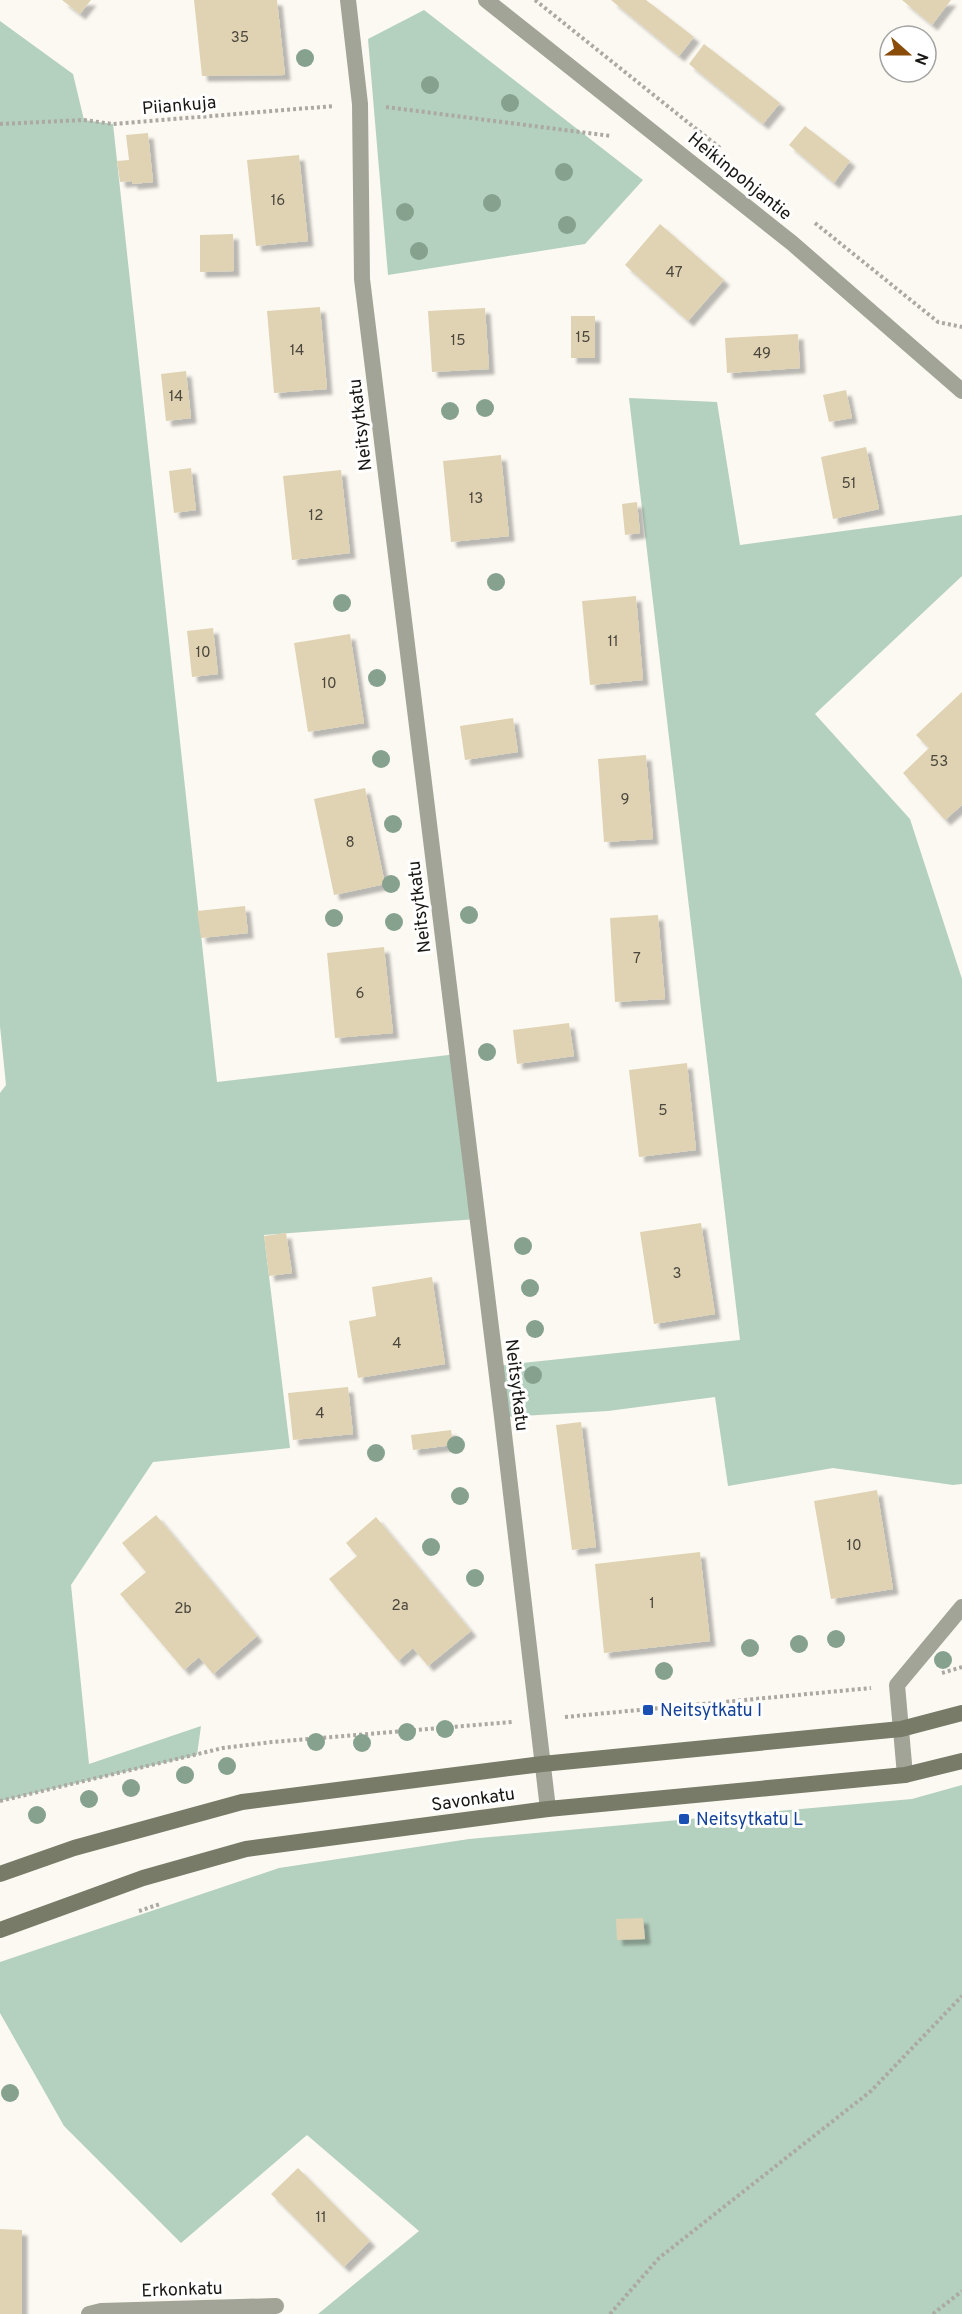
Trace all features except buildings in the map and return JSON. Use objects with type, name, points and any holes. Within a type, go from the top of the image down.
[{"type":"main road","name":"Savonkatu","points":[[0,1874],[74,1848],[242,1802],[542,1764],[901,1729],[962,1713]]},
{"type":"main road","name":"Savonkatu","points":[[0,1930],[142,1878],[246,1849],[548,1809],[905,1775],[962,1761]]},
{"type":"street","name":"Neitsytkatu","points":[[348,0],[360,104],[362,279],[548,1809]]},
{"type":"street","name":"Heikinpohjantie","points":[[486,0],[792,243],[962,391]]},
{"type":"street","points":[[905,1775],[897,1685],[962,1607]]},
{"type":"street","name":"Erkonkatu","points":[[89,2314],[101,2311],[276,2306]]},
{"type":"path","points":[[536,0],[723,150]]},
{"type":"path","name":"Piiankuja","points":[[0,124],[84,120],[113,124],[360,104],[611,136]]},
{"type":"path","points":[[807,217],[938,322],[962,327]]},
{"type":"path","points":[[940,1673],[962,1667]]},
{"type":"path","points":[[0,1801],[223,1748],[897,1685]]},
{"type":"path","points":[[134,1913],[167,1902]]},
{"type":"path","points":[[610,2314],[659,2258],[871,2091],[962,1996]]},
{"type":"path","points":[[933,2314],[962,2291]]},
{"type":"green space","points":[[424,10],[643,180],[585,244],[388,275],[368,39]]},
{"type":"green space","points":[[0,21],[73,74],[84,120],[113,124],[217,1082],[457,1054],[477,1219],[264,1235],[290,1448],[153,1462],[71,1585],[89,1764],[201,1726],[197,1755],[0,1801],[0,1093],[6,1085],[0,1026]]},
{"type":"green space","points":[[629,398],[717,402],[740,545],[962,515],[962,576],[815,714],[910,819],[962,979],[962,1484],[953,1485],[833,1468],[728,1486],[715,1397],[608,1411],[502,1417],[495,1366],[740,1340]]},
{"type":"green space","points":[[962,1785],[962,2314],[318,2314],[419,2231],[307,2135],[181,2243],[64,2126],[0,2013],[0,1962],[279,1868],[469,1839],[912,1799]]},
{"type":"place","name":"Neitsytkatu I","points":[[648,1710]]},
{"type":"place","name":"Neitsytkatu L","points":[[684,1819]]}]
